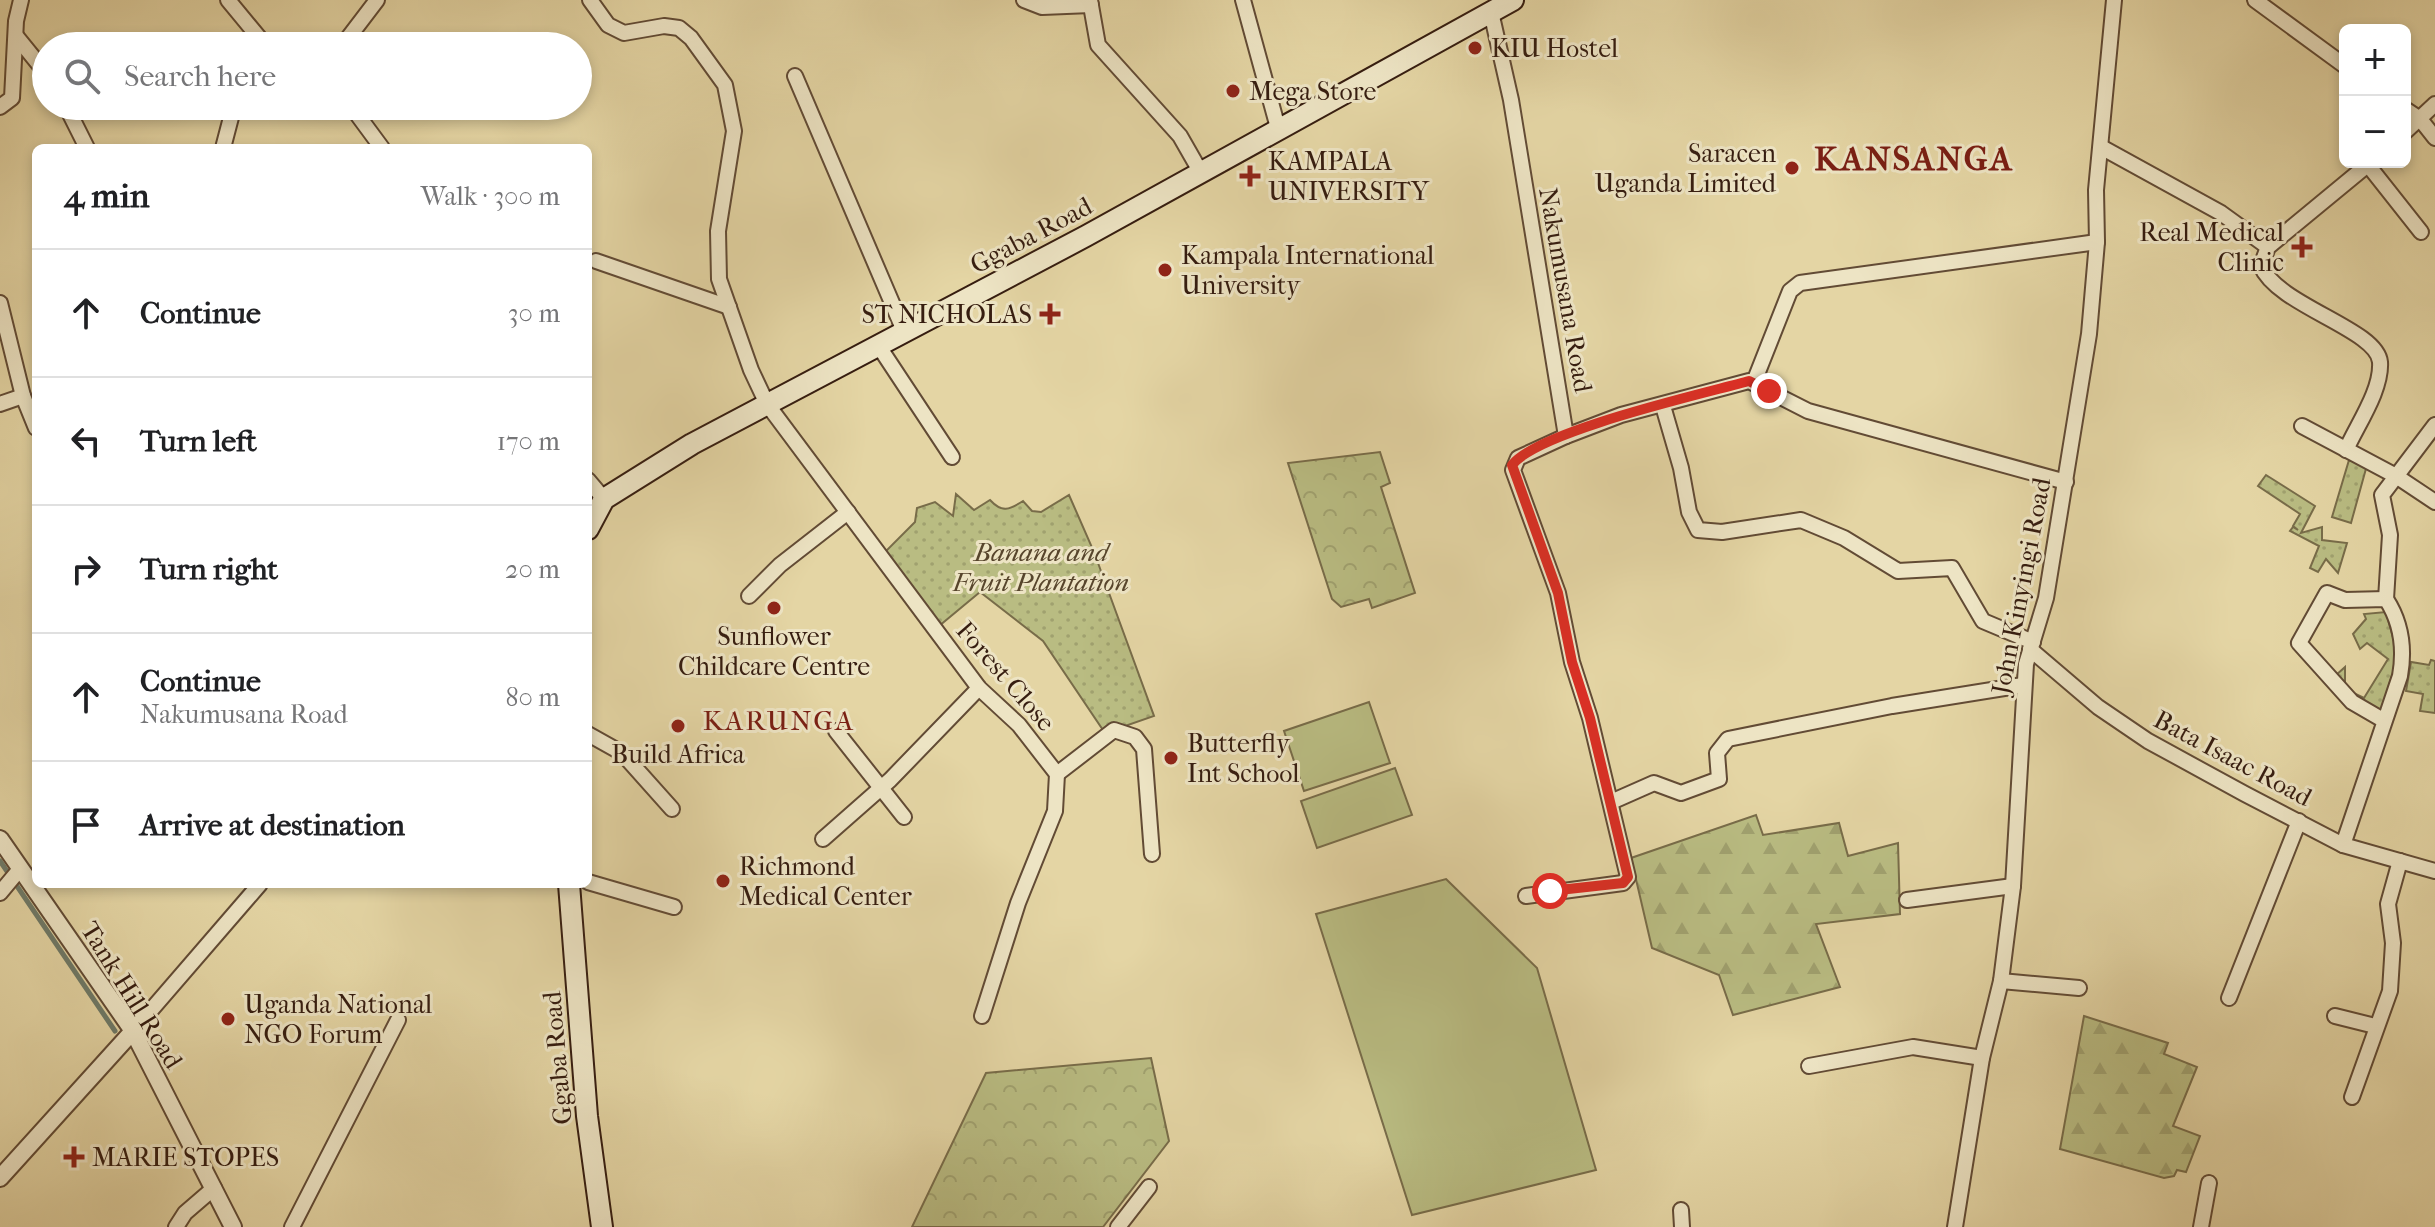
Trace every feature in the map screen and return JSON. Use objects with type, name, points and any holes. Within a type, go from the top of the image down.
[{"type":"main road","name":"Ggaba Road","points":[[592,522],[604,499],[692,444],[1086,236],[1513,0]]},
{"type":"main road","name":"Ggaba Road","points":[[569,888],[587,1116],[602,1227]]},
{"type":"street","points":[[0,107],[12,98],[21,0]]},
{"type":"street","points":[[228,0],[254,32]]},
{"type":"street","points":[[353,32],[377,0]]},
{"type":"street","name":"Forest Close","points":[[590,0],[601,19],[624,33],[664,26],[679,28],[691,38],[725,85],[734,131],[718,231],[719,279],[767,404],[979,688],[1019,725],[1057,774]]},
{"type":"street","points":[[1024,0],[1042,7],[1091,2],[1098,45],[1180,136],[1200,171]]},
{"type":"street","points":[[1243,0],[1278,128]]},
{"type":"street","name":"John Kinyingi Road","points":[[1955,1227],[1982,1058],[2001,981],[2013,886],[2023,685],[2046,598],[2089,334],[2097,242],[2096,190],[2114,0]]},
{"type":"street","points":[[2255,0],[2339,62]]},
{"type":"street","name":"Nakumusana Road","points":[[1491,12],[1511,100],[1566,436],[1621,415],[1754,382]]},
{"type":"street","points":[[16,36],[32,56]]},
{"type":"street","points":[[795,76],[904,331]]},
{"type":"street","points":[[2411,127],[2435,104]]},
{"type":"street","points":[[2411,113],[2435,138]]},
{"type":"street","points":[[73,120],[85,144]]},
{"type":"street","points":[[224,144],[230,120]]},
{"type":"street","points":[[361,120],[379,144]]},
{"type":"street","points":[[2101,147],[2221,213],[2268,247]]},
{"type":"street","points":[[2346,450],[2377,382],[2380,361],[2371,346],[2346,328],[2283,293],[2261,266],[2268,247],[2363,168]]},
{"type":"street","points":[[2373,168],[2421,232]]},
{"type":"street","points":[[2066,482],[1808,411],[1754,382],[1790,291],[1800,283],[2097,242]]},
{"type":"street","points":[[596,261],[729,307]]},
{"type":"street","points":[[0,303],[23,396],[32,418]]},
{"type":"street","points":[[878,345],[952,457]]},
{"type":"street","points":[[0,404],[23,396]]},
{"type":"street","name":"Bata Isaac Road","points":[[1663,406],[1681,468],[1689,512],[1698,530],[1722,532],[1801,520],[1844,538],[1898,571],[1952,568],[1958,573],[1983,621],[2032,646],[2098,707],[2148,741],[2343,845],[2435,871]]},
{"type":"street","points":[[2343,845],[2403,663],[2397,619],[2386,599],[2390,535],[2381,501],[2384,489],[2435,425]]},
{"type":"street","points":[[2302,426],[2396,476],[2435,502]]},
{"type":"street","points":[[1526,896],[1627,881],[1626,864],[1572,662],[1558,593],[1512,465],[1518,458],[1566,436]]},
{"type":"street","points":[[592,485],[604,499]]},
{"type":"street","points":[[749,596],[780,565],[848,512]]},
{"type":"street","points":[[2383,720],[2352,702],[2299,643],[2327,593],[2345,600],[2386,599]]},
{"type":"street","points":[[1611,802],[1654,783],[1681,793],[1719,779],[1717,753],[1728,739],[1892,706],[2023,685]]},
{"type":"street","points":[[823,839],[882,788],[979,688]]},
{"type":"street","points":[[982,1016],[1018,903],[1055,811],[1057,774],[1114,730],[1135,737],[1144,749],[1152,854]]},
{"type":"street","points":[[836,731],[904,817]]},
{"type":"street","points":[[592,736],[622,753],[672,809]]},
{"type":"street","points":[[2229,998],[2299,821]]},
{"type":"street","name":"Tank Hill Road","points":[[0,839],[32,886]]},
{"type":"street","points":[[2352,1097],[2390,991],[2393,943],[2388,904],[2400,861]]},
{"type":"street","points":[[0,893],[20,869]]},
{"type":"street","points":[[592,883],[674,907]]},
{"type":"street","points":[[1907,900],[2013,886]]},
{"type":"street","name":"Tank Hill Road","points":[[33,888],[133,1031],[233,1227]]},
{"type":"street","points":[[0,1178],[257,888]]},
{"type":"street","points":[[2001,981],[2079,988]]},
{"type":"street","points":[[2335,1016],[2375,1026]]},
{"type":"street","points":[[292,1227],[398,1020]]},
{"type":"street","points":[[1809,1066],[1913,1047],[1982,1058]]},
{"type":"street","points":[[2201,1227],[2209,1183]]},
{"type":"street","points":[[1118,1227],[1149,1187]]},
{"type":"street","points":[[176,1227],[185,1213],[214,1188]]},
{"type":"street","points":[[1681,1210],[1682,1227]]},
{"type":"green space","points":[[1380,452],[1390,483],[1381,487],[1415,593],[1372,608],[1369,599],[1341,607],[1332,599],[1288,463]]},
{"type":"green space","points":[[2349,460],[2367,465],[2351,523],[2332,517]]},
{"type":"green space","points":[[2266,475],[2315,506],[2301,533],[2322,527],[2322,540],[2347,543],[2338,573],[2326,559],[2318,572],[2310,568],[2319,546],[2290,531],[2293,527],[2298,530],[2293,526],[2300,514],[2258,486]]},
{"type":"green space","name":"Banana and Fruit Plantation","points":[[956,494],[974,510],[990,500],[1006,509],[1023,501],[1032,511],[1041,512],[1069,495],[1094,552],[1154,716],[1105,733],[1043,641],[980,592],[939,626],[886,551],[915,522],[917,508],[935,502],[953,516]]},
{"type":"green space","points":[[2386,612],[2398,656],[2381,711],[2350,700],[2334,677],[2345,667],[2345,689],[2364,698],[2388,659],[2367,643],[2360,649],[2353,634],[2366,619],[2364,614]]},
{"type":"green space","points":[[2431,660],[2435,661],[2435,713],[2420,711],[2423,694],[2406,691],[2411,662],[2429,665]]},
{"type":"green space","points":[[1369,702],[1390,763],[1304,791],[1284,731]]},
{"type":"green space","points":[[1395,768],[1412,815],[1317,848],[1301,801]]},
{"type":"green space","points":[[1756,815],[1763,835],[1839,823],[1848,856],[1898,843],[1900,914],[1816,924],[1840,987],[1733,1015],[1719,975],[1652,948],[1631,858]]},
{"type":"green space","points":[[1446,879],[1537,968],[1596,1170],[1412,1215],[1316,914]]},
{"type":"green space","points":[[2084,1016],[2168,1043],[2164,1054],[2197,1067],[2173,1126],[2200,1136],[2186,1172],[2177,1170],[2174,1176],[2164,1178],[2060,1149]]},
{"type":"green space","points":[[1151,1058],[1169,1141],[1103,1227],[912,1227],[986,1073]]},
{"type":"waterway","points":[[0,861],[115,1031]]},
{"type":"place","name":"KIU Hostel","points":[[1475,48]]},
{"type":"place","name":"Mega Store","points":[[1233,91]]},
{"type":"place","name":"Saracen Uganda Limited","points":[[1792,168]]},
{"type":"place","name":"KAMPALA UNIVERSITY","points":[[1250,176]]},
{"type":"place","name":"Real Medical Clinic","points":[[2302,247]]},
{"type":"place","name":"Kampala International University","points":[[1165,270]]},
{"type":"place","name":"ST NICHOLAS","points":[[1050,314]]},
{"type":"place","name":"Sunflower Childcare Centre","points":[[774,608]]},
{"type":"place","name":"Build Africa","points":[[678,726]]},
{"type":"place","name":"Butterfly Int School","points":[[1171,758]]},
{"type":"place","name":"Richmond Medical Center","points":[[723,881]]},
{"type":"place","name":"Uganda National NGO Forum","points":[[228,1019]]},
{"type":"place","name":"MARIE STOPES","points":[[74,1157]]},
{"type":"district","name":"KANSANGA","points":[[1914,158]]},
{"type":"district","name":"KARUNGA","points":[[779,720]]},
{"type":"route","points":[[1550,891],[1623,883],[1628,877],[1590,718],[1572,662],[1558,593],[1512,465],[1518,458],[1586,427],[1621,415],[1749,381],[1769,391]]}]
